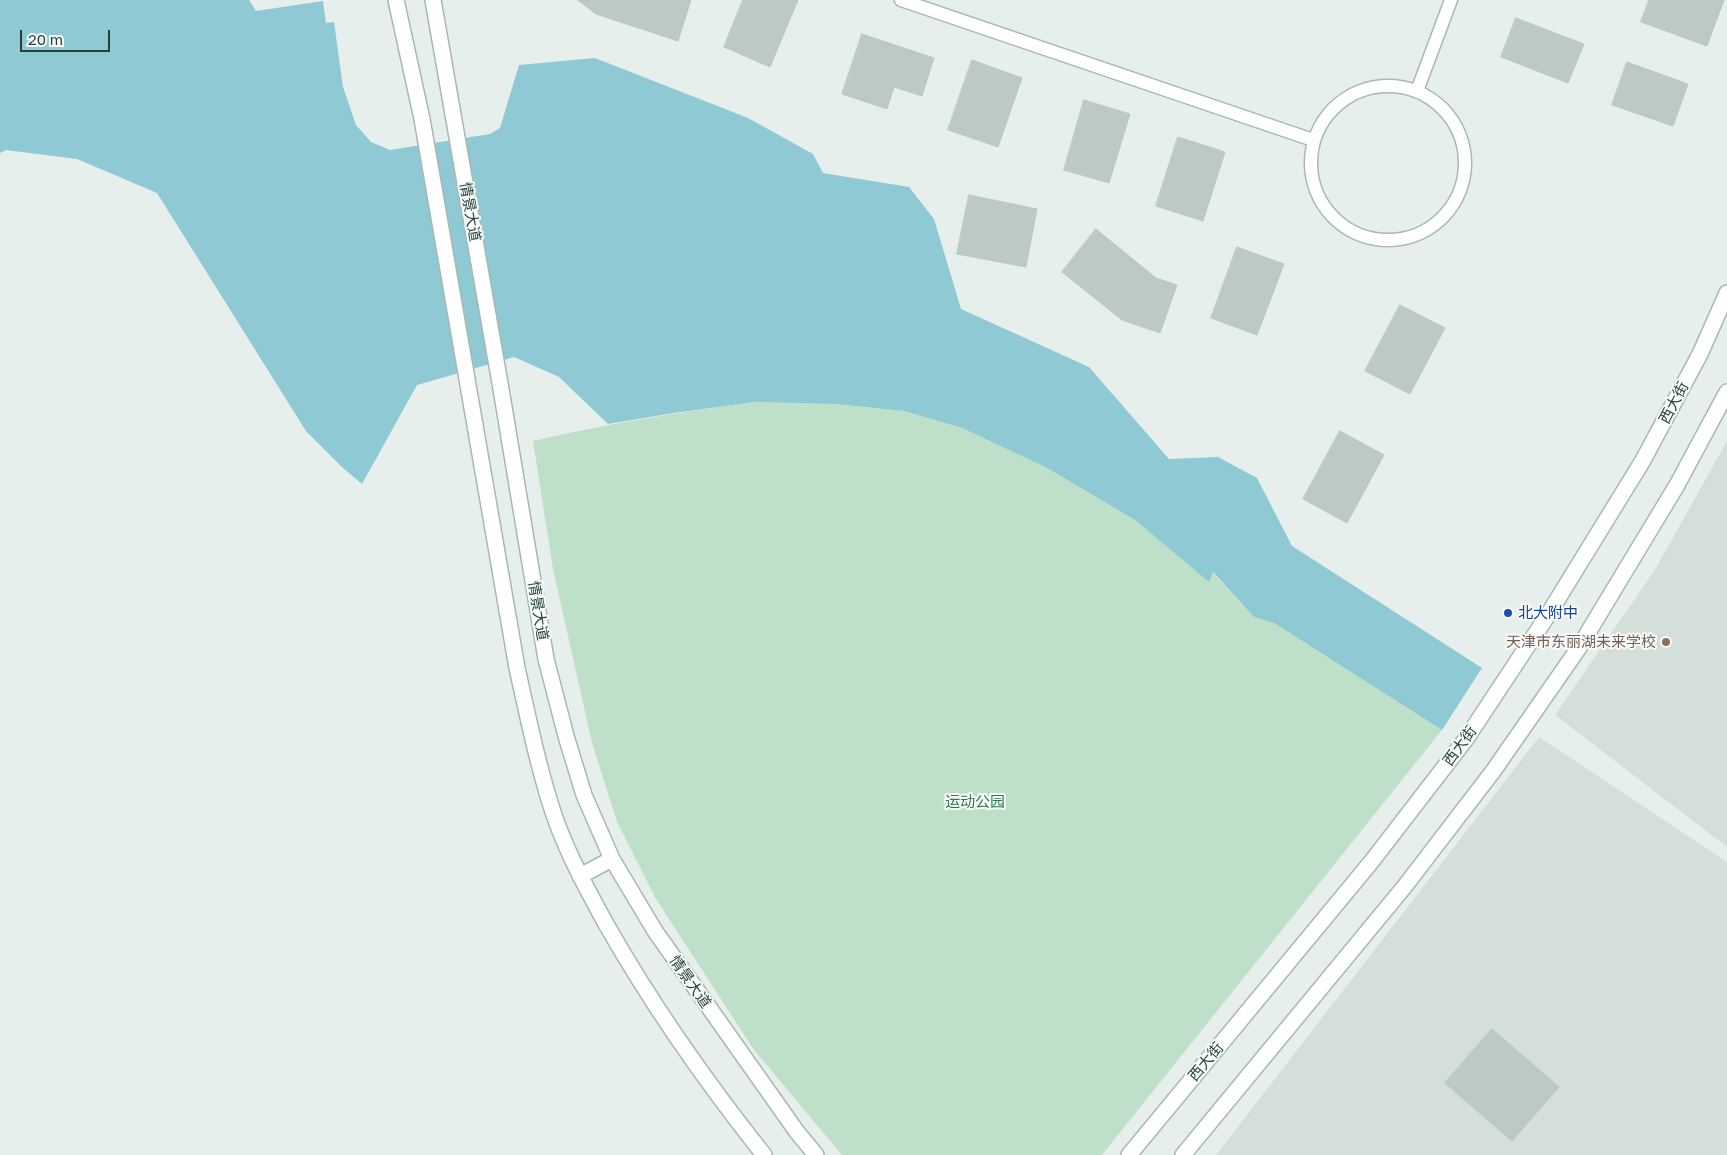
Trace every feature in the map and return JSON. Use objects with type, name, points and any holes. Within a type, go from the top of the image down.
[{"type":"street","name":"情景大道","points":[[396,0],[422,119],[517,668],[554,815],[580,876],[624,954],[678,1039],[764,1155]]},
{"type":"street","name":"情景大道","points":[[433,0],[546,659],[584,795],[612,859],[654,931],[797,1132],[816,1155]]},
{"type":"street","name":"西大街","points":[[1129,1155],[1372,861],[1466,739],[1546,618],[1642,462],[1700,354],[1727,294]]},
{"type":"street","points":[[1183,1155],[1405,886],[1494,770],[1578,649],[1677,485],[1727,392]]},
{"type":"street","points":[[580,876],[612,859]]},
{"type":"lane","points":[[901,0],[1313,140]]},
{"type":"lane","points":[[1417,90],[1451,0]]},
{"type":"lane","points":[[1386,86],[1417,90],[1443,107],[1461,133],[1467,163],[1461,193],[1444,218],[1418,236],[1390,242],[1361,236],[1336,221],[1318,197],[1310,169],[1313,140],[1329,112],[1354,93],[1386,86]]},
{"type":"shaded area","name":"天津市东丽湖未来学校","points":[[1727,441],[1727,847],[1555,715],[1656,568]]},
{"type":"shaded area","points":[[1539,737],[1727,862],[1727,1155],[1216,1155]]},
{"type":"green space","name":"运动公园","points":[[754,402],[835,404],[904,411],[962,428],[1047,468],[1135,520],[1209,581],[1212,572],[1254,617],[1274,623],[1442,730],[1102,1155],[842,1155],[754,1050],[656,899],[617,822],[592,743],[553,569],[533,441],[643,419]]},
{"type":"water","points":[[0,0],[249,0],[256,11],[323,1],[326,23],[334,22],[343,87],[356,125],[371,142],[390,150],[490,134],[500,128],[519,65],[595,58],[748,118],[813,154],[823,173],[909,187],[934,219],[961,309],[1089,367],[1169,459],[1218,457],[1257,478],[1292,546],[1482,668],[1442,730],[1274,623],[1254,617],[1213,572],[1209,582],[1135,520],[1047,468],[962,428],[904,411],[835,404],[754,402],[608,424],[559,377],[514,357],[417,385],[362,484],[306,431],[157,193],[77,159],[6,150],[0,153]]},
{"type":"building","points":[[578,0],[691,0],[678,41],[596,14]]},
{"type":"building","points":[[743,0],[798,0],[770,67],[724,47]]},
{"type":"building","points":[[1649,0],[1724,0],[1707,46],[1641,22]]},
{"type":"building","points":[[1516,18],[1584,44],[1568,83],[1501,57]]},
{"type":"building","points":[[862,34],[934,58],[922,96],[894,87],[887,109],[842,94]]},
{"type":"building","points":[[972,60],[1022,78],[998,147],[948,130]]},
{"type":"building","points":[[1627,62],[1688,84],[1673,126],[1612,105]]},
{"type":"building","points":[[1084,100],[1130,114],[1109,183],[1064,170]]},
{"type":"building","points":[[1178,137],[1225,152],[1203,221],[1156,206]]},
{"type":"building","points":[[969,195],[1037,209],[1026,267],[957,254]]},
{"type":"building","points":[[1096,229],[1156,278],[1177,285],[1160,333],[1122,320],[1062,272]]},
{"type":"building","points":[[1237,247],[1284,264],[1257,335],[1211,318]]},
{"type":"building","points":[[1400,305],[1445,328],[1410,394],[1365,371]]},
{"type":"building","points":[[1340,431],[1384,455],[1347,523],[1303,499]]},
{"type":"building","points":[[1492,1029],[1559,1087],[1512,1141],[1445,1083]]},
{"type":"place","name":"北大附中","points":[[1508,613]]},
{"type":"place","name":"天津市东丽湖未来学校","points":[[1666,642]]}]
